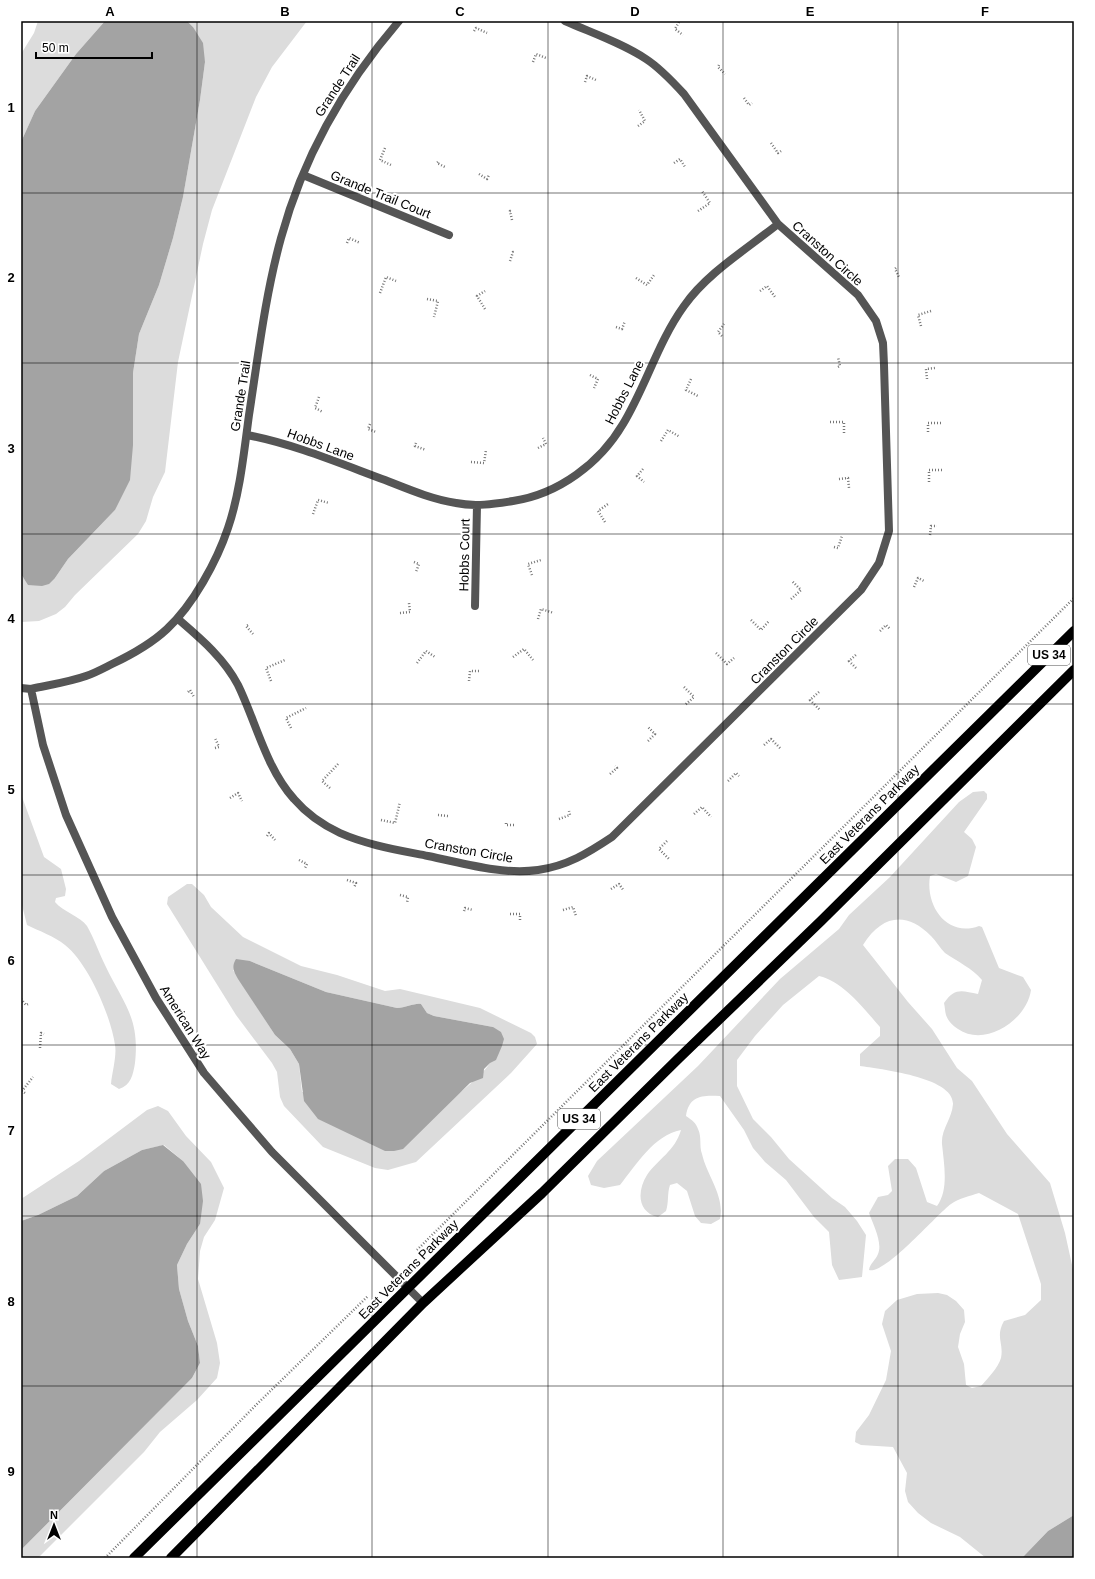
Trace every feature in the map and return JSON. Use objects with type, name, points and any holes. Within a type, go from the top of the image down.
[{"type":"main road","name":"East Veterans Parkway","points":[[134,1558],[1074,631]]},
{"type":"main road","name":"US 34","points":[[171,1558],[423,1303],[542,1193],[679,1058],[827,916],[1074,670]]},
{"type":"street","name":"Grande Trail","points":[[21,688],[30,689],[87,676],[133,654],[165,631],[178,618],[190,602],[216,557],[229,526],[247,435],[272,274],[281,238],[303,175],[326,124],[365,63],[399,21]]},
{"type":"street","name":"Cranston Circle","points":[[178,618],[212,649],[237,684],[272,765],[294,799],[326,826],[359,840],[503,871],[537,870],[559,866],[582,857],[612,837],[861,590],[879,563],[889,531],[884,365],[881,336],[876,321],[858,295],[778,224],[687,98],[667,77],[647,59],[616,43],[565,21]]},
{"type":"street","name":"Grande Trail Court","points":[[303,175],[449,235]]},
{"type":"street","name":"Hobbs Lane","points":[[247,435],[285,444],[437,499],[457,504],[477,505],[525,499],[544,493],[566,482],[596,459],[623,425],[660,346],[684,305],[714,274],[778,224]]},
{"type":"street","name":"Hobbs Court","points":[[475,606],[477,505]]},
{"type":"street","name":"American Way","points":[[30,689],[43,745],[66,815],[112,917],[164,1011],[204,1074],[272,1152],[423,1303]]},
{"type":"path","points":[[679,22],[675,29],[683,34]]},
{"type":"path","points":[[474,31],[476,28],[487,33]]},
{"type":"path","points":[[533,62],[536,54],[546,58]]},
{"type":"path","points":[[719,65],[718,66],[724,74]]},
{"type":"path","points":[[585,82],[587,76],[596,80]]},
{"type":"path","points":[[744,98],[749,105],[752,103]]},
{"type":"path","points":[[638,126],[645,121],[639,110]]},
{"type":"path","points":[[771,143],[778,153],[781,151]]},
{"type":"path","points":[[385,148],[380,160],[391,165]]},
{"type":"path","points":[[674,163],[680,159],[685,167]]},
{"type":"path","points":[[438,162],[437,163],[445,167]]},
{"type":"path","points":[[479,174],[487,178],[489,175]]},
{"type":"path","points":[[698,211],[710,202],[702,191]]},
{"type":"path","points":[[512,210],[510,211],[512,220]]},
{"type":"path","points":[[347,243],[349,238],[360,243]]},
{"type":"path","points":[[510,261],[513,252],[515,253]]},
{"type":"path","points":[[896,268],[895,269],[899,277]]},
{"type":"path","points":[[636,278],[647,285],[654,274]]},
{"type":"path","points":[[380,293],[386,277],[396,281]]},
{"type":"path","points":[[760,291],[767,286],[775,298]]},
{"type":"path","points":[[485,291],[477,296],[485,309]]},
{"type":"path","points":[[427,298],[438,301],[434,317]]},
{"type":"path","points":[[921,326],[918,315],[930,311]]},
{"type":"path","points":[[616,327],[622,329],[625,322]]},
{"type":"path","points":[[722,336],[718,332],[724,324]]},
{"type":"path","points":[[838,357],[840,366],[838,367]]},
{"type":"path","points":[[927,379],[926,369],[935,368]]},
{"type":"path","points":[[590,375],[598,378],[594,388]]},
{"type":"path","points":[[691,379],[686,390],[698,396]]},
{"type":"path","points":[[319,397],[315,408],[323,412]]},
{"type":"path","points":[[830,422],[844,422],[844,435]]},
{"type":"path","points":[[928,432],[928,423],[941,423]]},
{"type":"path","points":[[370,424],[368,429],[376,432]]},
{"type":"path","points":[[661,441],[668,430],[680,437]]},
{"type":"path","points":[[538,448],[546,444],[543,438]]},
{"type":"path","points":[[416,443],[415,446],[426,450]]},
{"type":"path","points":[[471,462],[484,463],[486,450]]},
{"type":"path","points":[[643,469],[637,476],[644,482]]},
{"type":"path","points":[[929,482],[929,470],[942,470]]},
{"type":"path","points":[[839,479],[848,478],[848,488]]},
{"type":"path","points":[[313,514],[318,500],[329,503]]},
{"type":"path","points":[[605,522],[598,511],[608,504]]},
{"type":"path","points":[[930,535],[930,526],[937,526]]},
{"type":"path","points":[[834,547],[838,548],[842,536]]},
{"type":"path","points":[[532,575],[528,564],[540,560]]},
{"type":"path","points":[[414,562],[419,564],[416,572]]},
{"type":"path","points":[[914,586],[918,578],[924,581]]},
{"type":"path","points":[[791,599],[801,590],[792,581]]},
{"type":"path","points":[[418,1250],[1074,598]]},
{"type":"path","points":[[400,613],[410,612],[409,602]]},
{"type":"path","points":[[538,619],[541,609],[554,613]]},
{"type":"path","points":[[751,620],[761,630],[769,621]]},
{"type":"path","points":[[248,625],[246,626],[253,634]]},
{"type":"path","points":[[880,631],[886,625],[890,629]]},
{"type":"path","points":[[513,658],[524,649],[533,660]]},
{"type":"path","points":[[417,663],[426,651],[435,658]]},
{"type":"path","points":[[716,653],[727,664],[734,658]]},
{"type":"path","points":[[856,668],[849,661],[857,654]]},
{"type":"path","points":[[271,681],[266,668],[285,660]]},
{"type":"path","points":[[469,682],[470,671],[480,671]]},
{"type":"path","points":[[684,687],[694,697],[685,706]]},
{"type":"path","points":[[188,692],[190,690],[194,698]]},
{"type":"path","points":[[818,692],[810,700],[820,710]]},
{"type":"path","points":[[291,728],[286,718],[306,708]]},
{"type":"path","points":[[648,727],[655,734],[648,741]]},
{"type":"path","points":[[215,738],[219,746],[215,748]]},
{"type":"path","points":[[764,745],[770,739],[781,749]]},
{"type":"path","points":[[330,788],[322,781],[339,762]]},
{"type":"path","points":[[610,774],[617,768],[615,766]]},
{"type":"path","points":[[728,781],[736,773],[739,776]]},
{"type":"path","points":[[230,798],[238,794],[242,801]]},
{"type":"path","points":[[381,820],[395,823],[400,802]]},
{"type":"path","points":[[694,814],[702,807],[711,817]]},
{"type":"path","points":[[558,819],[570,815],[569,811]]},
{"type":"path","points":[[438,815],[448,816]]},
{"type":"path","points":[[506,823],[506,825],[515,825]]},
{"type":"path","points":[[267,836],[269,833],[276,840]]},
{"type":"path","points":[[667,842],[659,850],[669,859]]},
{"type":"path","points":[[299,860],[307,864],[305,868]]},
{"type":"path","points":[[347,880],[356,883],[354,888]]},
{"type":"path","points":[[611,889],[619,884],[624,891]]},
{"type":"path","points":[[400,895],[408,897],[407,903]]},
{"type":"path","points":[[563,910],[573,907],[576,916]]},
{"type":"path","points":[[464,911],[465,908],[473,910]]},
{"type":"path","points":[[510,914],[520,914],[520,921]]},
{"type":"path","points":[[21,999],[26,1005],[28,1004]]},
{"type":"path","points":[[40,1048],[41,1033],[44,1034]]},
{"type":"path","points":[[25,1093],[22,1091],[33,1077]]},
{"type":"path","points":[[105,1558],[257,1404],[368,1296]]},
{"type":"shaded area","points":[[38,21],[105,21],[76,54],[35,111],[21,142],[21,54],[34,33]]},
{"type":"shaded area","points":[[105,21],[187,21],[193,27],[203,43],[205,62],[200,100],[183,197],[173,238],[159,285],[139,334],[133,373],[133,445],[130,480],[115,510],[68,559],[55,578],[49,584],[42,586],[28,585],[21,574],[21,142],[35,111],[76,54]]},
{"type":"shaded area","points":[[187,21],[307,21],[272,67],[256,97],[212,210],[203,244],[178,362],[165,472],[153,497],[146,521],[138,534],[75,595],[65,607],[56,614],[39,621],[21,622],[21,574],[23,578],[55,578],[68,559],[115,510],[133,403],[133,373],[139,334],[159,285],[173,238],[183,197],[200,100],[205,62],[193,27]]},
{"type":"shaded area","points":[[984,791],[987,794],[987,799],[964,832],[972,839],[976,847],[968,876],[956,882],[936,874],[930,876],[929,887],[935,908],[941,917],[948,923],[957,927],[968,929],[979,926],[982,927],[999,968],[1023,977],[1031,990],[1028,1001],[1022,1011],[1013,1021],[992,1033],[980,1035],[969,1034],[956,1028],[949,1021],[946,1015],[944,1003],[955,992],[963,991],[978,994],[982,980],[969,969],[945,953],[933,938],[922,928],[904,920],[886,922],[870,935],[863,945],[908,1002],[932,1029],[957,1068],[972,1081],[1007,1134],[1050,1183],[1065,1233],[1074,1274],[1074,1515],[1048,1531],[1022,1558],[986,1558],[960,1537],[931,1523],[918,1513],[908,1502],[905,1491],[907,1473],[893,1447],[861,1445],[855,1442],[856,1432],[869,1415],[886,1380],[891,1351],[882,1324],[885,1311],[897,1300],[917,1294],[938,1293],[947,1295],[956,1301],[964,1310],[965,1322],[960,1334],[958,1347],[964,1364],[966,1385],[972,1388],[981,1386],[1000,1362],[1002,1353],[1000,1331],[1004,1321],[1025,1315],[1041,1300],[1041,1284],[1018,1214],[979,1193],[951,1204],[898,1254],[877,1269],[869,1270],[878,1254],[879,1244],[869,1213],[878,1197],[888,1195],[892,1191],[888,1166],[895,1159],[908,1159],[916,1168],[927,1202],[937,1206],[941,1200],[945,1176],[942,1139],[953,1104],[950,1095],[942,1087],[929,1081],[898,1072],[860,1066],[860,1054],[880,1036],[880,1027],[853,997],[837,984],[819,976],[783,1005],[755,1036],[737,1060],[737,1086],[753,1119],[771,1137],[789,1159],[832,1198],[845,1207],[857,1221],[866,1235],[862,1277],[839,1280],[832,1265],[829,1232],[814,1217],[786,1180],[765,1162],[753,1148],[744,1130],[720,1096],[703,1096],[694,1100],[690,1104],[686,1116],[695,1123],[699,1132],[704,1162],[715,1186],[720,1202],[720,1219],[711,1224],[701,1223],[695,1216],[687,1191],[677,1183],[670,1185],[666,1211],[658,1217],[646,1211],[643,1206],[641,1194],[647,1175],[675,1144],[681,1130],[671,1133],[654,1144],[639,1160],[620,1185],[604,1188],[591,1185],[588,1176],[597,1161],[698,1066],[780,979],[839,929],[849,915],[890,877],[959,802],[973,792]]},
{"type":"shaded area","points":[[21,794],[44,857],[61,869],[66,889],[65,896],[56,898],[55,902],[62,909],[80,919],[87,926],[129,1011],[135,1034],[135,1063],[129,1082],[119,1089],[111,1084],[115,1054],[113,1033],[103,1005],[90,977],[74,953],[65,945],[51,936],[27,925],[21,901]]},
{"type":"shaded area","points":[[187,884],[192,884],[204,895],[211,907],[243,937],[301,966],[337,975],[385,991],[400,989],[480,1008],[531,1033],[535,1037],[537,1044],[511,1073],[416,1162],[388,1170],[375,1168],[323,1147],[284,1106],[280,1097],[277,1072],[236,1015],[167,904],[168,897]],"holes":[[[250,961],[326,992],[397,1008],[421,1004],[427,1013],[434,1016],[493,1027],[490,1062],[483,1072],[447,1104],[302,1092],[299,1064],[290,1049],[275,1035],[233,970]]]},
{"type":"shaded area","points":[[236,959],[250,961],[326,992],[397,1008],[421,1004],[427,1013],[434,1016],[493,1027],[501,1032],[504,1039],[502,1046],[496,1060],[484,1069],[483,1078],[470,1083],[403,1149],[385,1151],[318,1119],[304,1101],[299,1064],[290,1049],[275,1035],[238,979],[233,967]]},
{"type":"shaded area","points":[[158,1106],[168,1111],[186,1136],[211,1162],[224,1188],[215,1220],[204,1237],[200,1251],[198,1279],[217,1343],[220,1363],[217,1378],[197,1400],[160,1432],[144,1452],[38,1558],[21,1558],[21,1550],[192,1378],[200,1363],[198,1346],[188,1321],[179,1289],[177,1265],[187,1244],[200,1224],[183,1161],[164,1145],[142,1150],[104,1171],[77,1196],[38,1215],[21,1221],[21,1199],[79,1161],[147,1110]]},
{"type":"shaded area","points":[[163,1145],[183,1161],[201,1184],[203,1201],[200,1224],[187,1244],[177,1265],[179,1289],[188,1321],[198,1346],[200,1363],[192,1378],[21,1550],[21,1221],[38,1215],[77,1196],[104,1171],[142,1150]]},
{"type":"shaded area","points":[[1074,1515],[1074,1558],[1022,1558],[1048,1531]]}]
